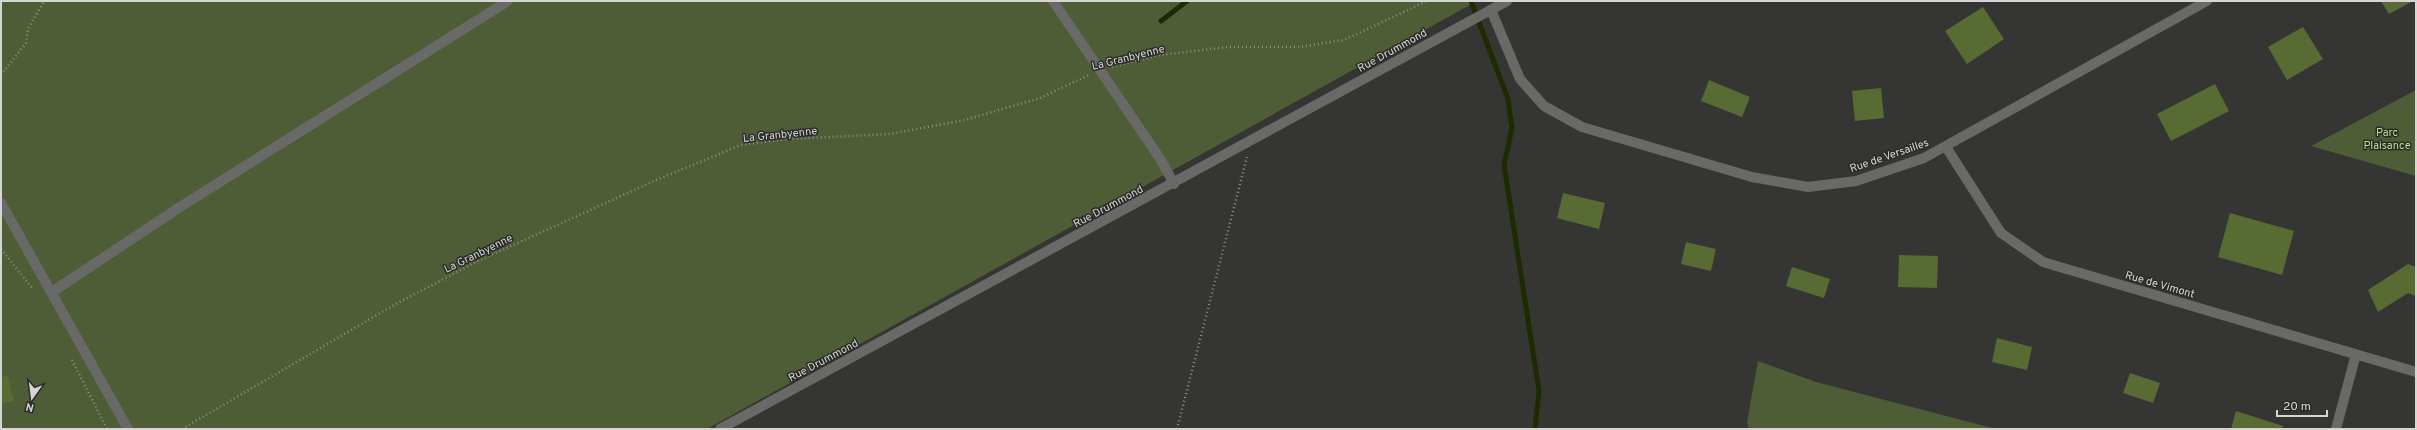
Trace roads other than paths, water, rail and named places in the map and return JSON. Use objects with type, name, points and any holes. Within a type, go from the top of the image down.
[{"type":"street","points":[[52,292],[194,198],[508,1]]},
{"type":"street","points":[[1053,1],[1098,71],[1160,160],[1174,184]]},
{"type":"street","name":"Rue Drummond","points":[[720,429],[1174,184],[1507,1]]},
{"type":"street","name":"Rue de Versailles","points":[[1492,10],[1520,79],[1544,106],[1582,127],[1752,177],[1808,187],[1856,180],[1924,158],[2207,1]]},
{"type":"street","name":"Rue de Vimont","points":[[1946,147],[2001,233],[2043,262],[2416,372]]},
{"type":"street","points":[[1,203],[128,429]]},
{"type":"street","points":[[2336,429],[2356,354]]},
{"type":"waterway","points":[[1161,21],[1187,1]]},
{"type":"waterway","points":[[1471,1],[1508,99],[1512,128],[1504,165],[1539,391],[1535,429]]},
{"type":"park label","name":"Parc Plaisance","points":[[2387,138]]}]
